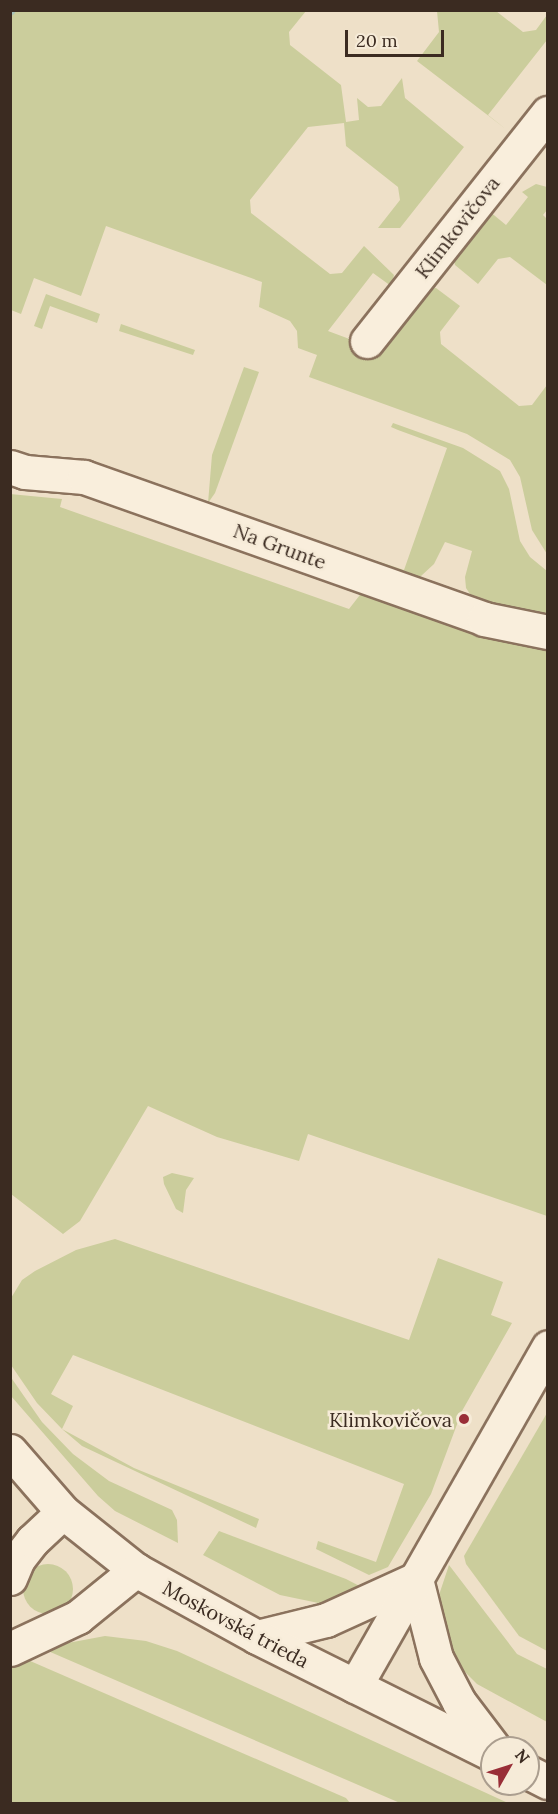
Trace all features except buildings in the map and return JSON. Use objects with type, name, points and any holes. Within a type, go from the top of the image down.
[{"type":"street","name":"Klimkovičova","points":[[367,341],[537,149],[548,113]]},
{"type":"street","name":"Na Grunte","points":[[10,466],[26,472],[84,477],[484,619],[548,632]]},
{"type":"street","points":[[355,1686],[548,1347]]},
{"type":"street","name":"Moskovská trieda","points":[[10,1451],[63,1512],[135,1570],[257,1637],[480,1748]]},
{"type":"street","points":[[10,1578],[18,1559],[32,1541],[63,1512]]},
{"type":"street","points":[[10,1649],[78,1617],[135,1570]]},
{"type":"street","points":[[257,1637],[327,1620],[416,1579]]},
{"type":"street","points":[[416,1579],[436,1658],[459,1702],[485,1736]]},
{"type":"green space","points":[[11,11],[306,11],[289,32],[290,45],[341,85],[346,122],[359,120],[357,98],[368,107],[381,106],[402,78],[405,98],[464,147],[400,228],[378,228],[400,200],[398,187],[346,146],[344,123],[308,127],[250,200],[251,213],[330,274],[342,273],[364,246],[394,275],[391,286],[373,273],[328,331],[379,350],[427,289],[436,288],[460,306],[440,332],[441,344],[519,406],[532,405],[547,385],[547,554],[532,530],[520,477],[510,460],[467,434],[309,377],[317,355],[298,348],[297,331],[290,321],[259,307],[262,282],[106,226],[81,296],[34,278],[21,314],[11,310]]},
{"type":"green space","points":[[437,11],[496,11],[523,32],[536,30],[547,15],[547,40],[488,115],[507,130],[417,61],[439,32]]},
{"type":"green space","points":[[536,184],[547,187],[547,210],[543,215],[547,219],[547,285],[510,257],[498,259],[478,284],[455,265],[453,256],[489,211],[506,225],[528,197],[522,192]]},
{"type":"green space","points":[[46,294],[100,314],[97,323],[50,306],[42,329],[34,326]]},
{"type":"green space","points":[[121,324],[195,350],[193,355],[119,331]]},
{"type":"green space","points":[[244,367],[259,372],[215,493],[208,503],[212,455]]},
{"type":"green space","points":[[393,423],[463,448],[500,471],[509,489],[520,541],[530,557],[547,571],[547,620],[474,600],[466,588],[465,577],[472,551],[445,542],[434,564],[421,576],[411,578],[380,567],[380,562],[404,570],[447,448],[391,427]]},
{"type":"green space","points":[[10,494],[62,499],[60,507],[349,609],[363,591],[489,637],[547,649],[547,1216],[308,1134],[299,1161],[217,1137],[148,1106],[80,1221],[63,1234],[11,1194]]},
{"type":"green space","points":[[172,1173],[194,1178],[186,1190],[183,1213],[176,1209],[164,1184],[163,1177]]},
{"type":"green space","points":[[115,1239],[409,1340],[438,1258],[503,1282],[491,1315],[512,1323],[462,1411],[431,1494],[388,1567],[369,1575],[316,1549],[318,1541],[376,1562],[404,1484],[73,1355],[51,1394],[73,1406],[62,1429],[37,1403],[11,1365],[11,1298],[22,1280],[76,1250]]},
{"type":"green space","points":[[10,1376],[42,1422],[73,1454],[109,1481],[172,1510],[177,1520],[178,1543],[115,1511],[98,1496],[11,1396]]},
{"type":"green space","points":[[547,1413],[547,1651],[519,1636],[466,1564],[464,1556]]},
{"type":"green space","points":[[62,1429],[134,1468],[259,1519],[256,1528],[82,1446]]},
{"type":"green space","points":[[219,1531],[346,1579],[371,1592],[328,1605],[280,1595],[203,1555]]},
{"type":"green space","points":[[53,1564],[66,1571],[72,1579],[72,1599],[66,1607],[58,1613],[43,1614],[30,1607],[24,1599],[23,1584],[30,1571],[38,1565]]},
{"type":"green space","points":[[449,1565],[517,1654],[547,1669],[547,1722],[477,1684],[455,1662],[440,1622],[440,1592]]},
{"type":"green space","points":[[105,1636],[146,1641],[177,1651],[480,1790],[480,1796],[493,1796],[508,1803],[400,1803],[41,1648]]},
{"type":"green space","points":[[21,1657],[346,1798],[350,1803],[11,1803],[10,1664]]},
{"type":"place","name":"Klimkovičova","points":[[464,1419]]}]
